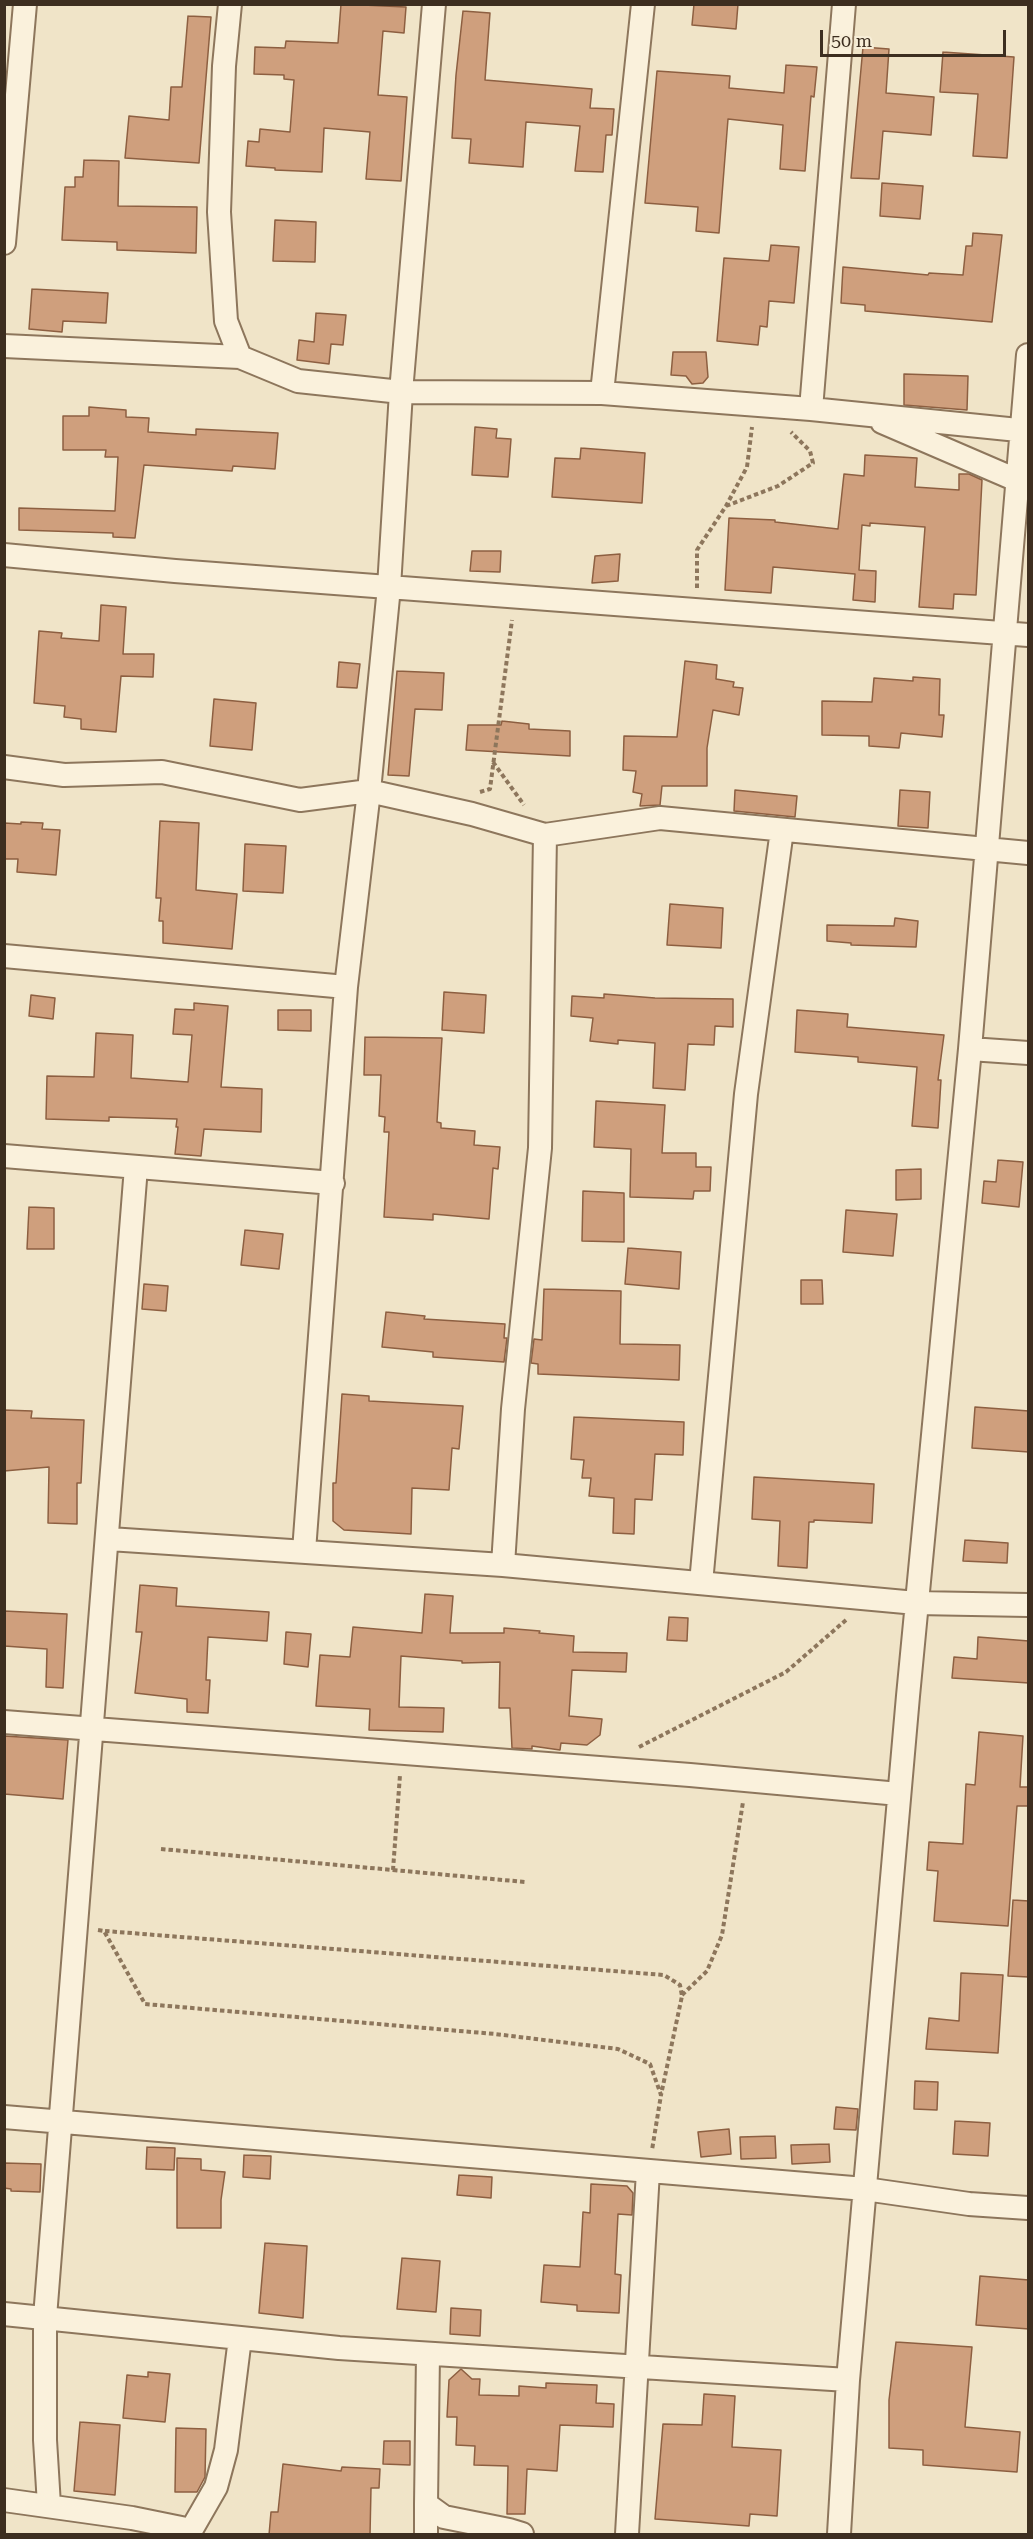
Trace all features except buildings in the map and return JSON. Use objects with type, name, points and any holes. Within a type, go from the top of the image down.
[{"type":"street","points":[[4,243],[25,4]]},
{"type":"street","points":[[230,4],[224,66],[219,212],[226,321],[240,357]]},
{"type":"street","points":[[304,1551],[346,987],[369,791],[388,587],[401,392],[434,4]]},
{"type":"street","points":[[602,393],[643,4]]},
{"type":"street","points":[[811,409],[844,4]]},
{"type":"street","points":[[4,346],[240,357],[298,381],[401,392],[602,393],[811,409],[1026,431]]},
{"type":"street","points":[[839,2535],[848,2380],[899,1794],[970,1049],[1019,481],[1026,431],[1029,355]]},
{"type":"street","points":[[867,415],[1019,481]]},
{"type":"street","points":[[4,555],[516,597],[1029,635]]},
{"type":"street","points":[[4,767],[64,775],[162,772],[300,800],[369,791],[472,814],[545,835],[660,818],[1029,853]]},
{"type":"street","points":[[701,1583],[745,1105],[782,830]]},
{"type":"street","points":[[503,1565],[513,1409],[540,1149],[545,835]]},
{"type":"street","points":[[4,956],[346,987]]},
{"type":"street","points":[[970,1049],[1029,1053]]},
{"type":"street","points":[[4,1156],[333,1183]]},
{"type":"street","points":[[49,2505],[45,2440],[45,2317],[90,1730],[109,1539],[136,1167]]},
{"type":"street","points":[[109,1539],[304,1551],[411,1561],[503,1565],[916,1603],[1029,1605]]},
{"type":"street","points":[[4,1722],[899,1794]]},
{"type":"street","points":[[4,2117],[865,2189],[969,2204],[1029,2208]]},
{"type":"street","points":[[627,2535],[648,2171]]},
{"type":"street","points":[[4,2314],[428,2354],[848,2380]]},
{"type":"street","points":[[4,2500],[49,2505],[190,2533],[216,2487],[226,2451],[240,2338]]},
{"type":"street","points":[[426,2535],[428,2354]]},
{"type":"street","points":[[426,2504],[444,2517],[509,2530],[522,2535]]},
{"type":"path","points":[[697,610],[697,550],[726,506],[747,467],[754,405]]},
{"type":"path","points":[[726,506],[778,486],[813,463],[810,451],[786,429]]},
{"type":"path","points":[[479,792],[490,789],[516,597]]},
{"type":"path","points":[[494,762],[545,835]]},
{"type":"path","points":[[633,1750],[786,1672],[869,1599]]},
{"type":"path","points":[[393,1870],[402,1753]]},
{"type":"path","points":[[682,1996],[707,1971],[722,1935],[747,1780]]},
{"type":"path","points":[[161,1849],[525,1882]]},
{"type":"path","points":[[75,1926],[105,1931],[664,1975],[680,1985],[682,1996],[648,2171]]},
{"type":"path","points":[[105,1931],[145,2004],[495,2034],[618,2049],[650,2064],[661,2095]]}]
